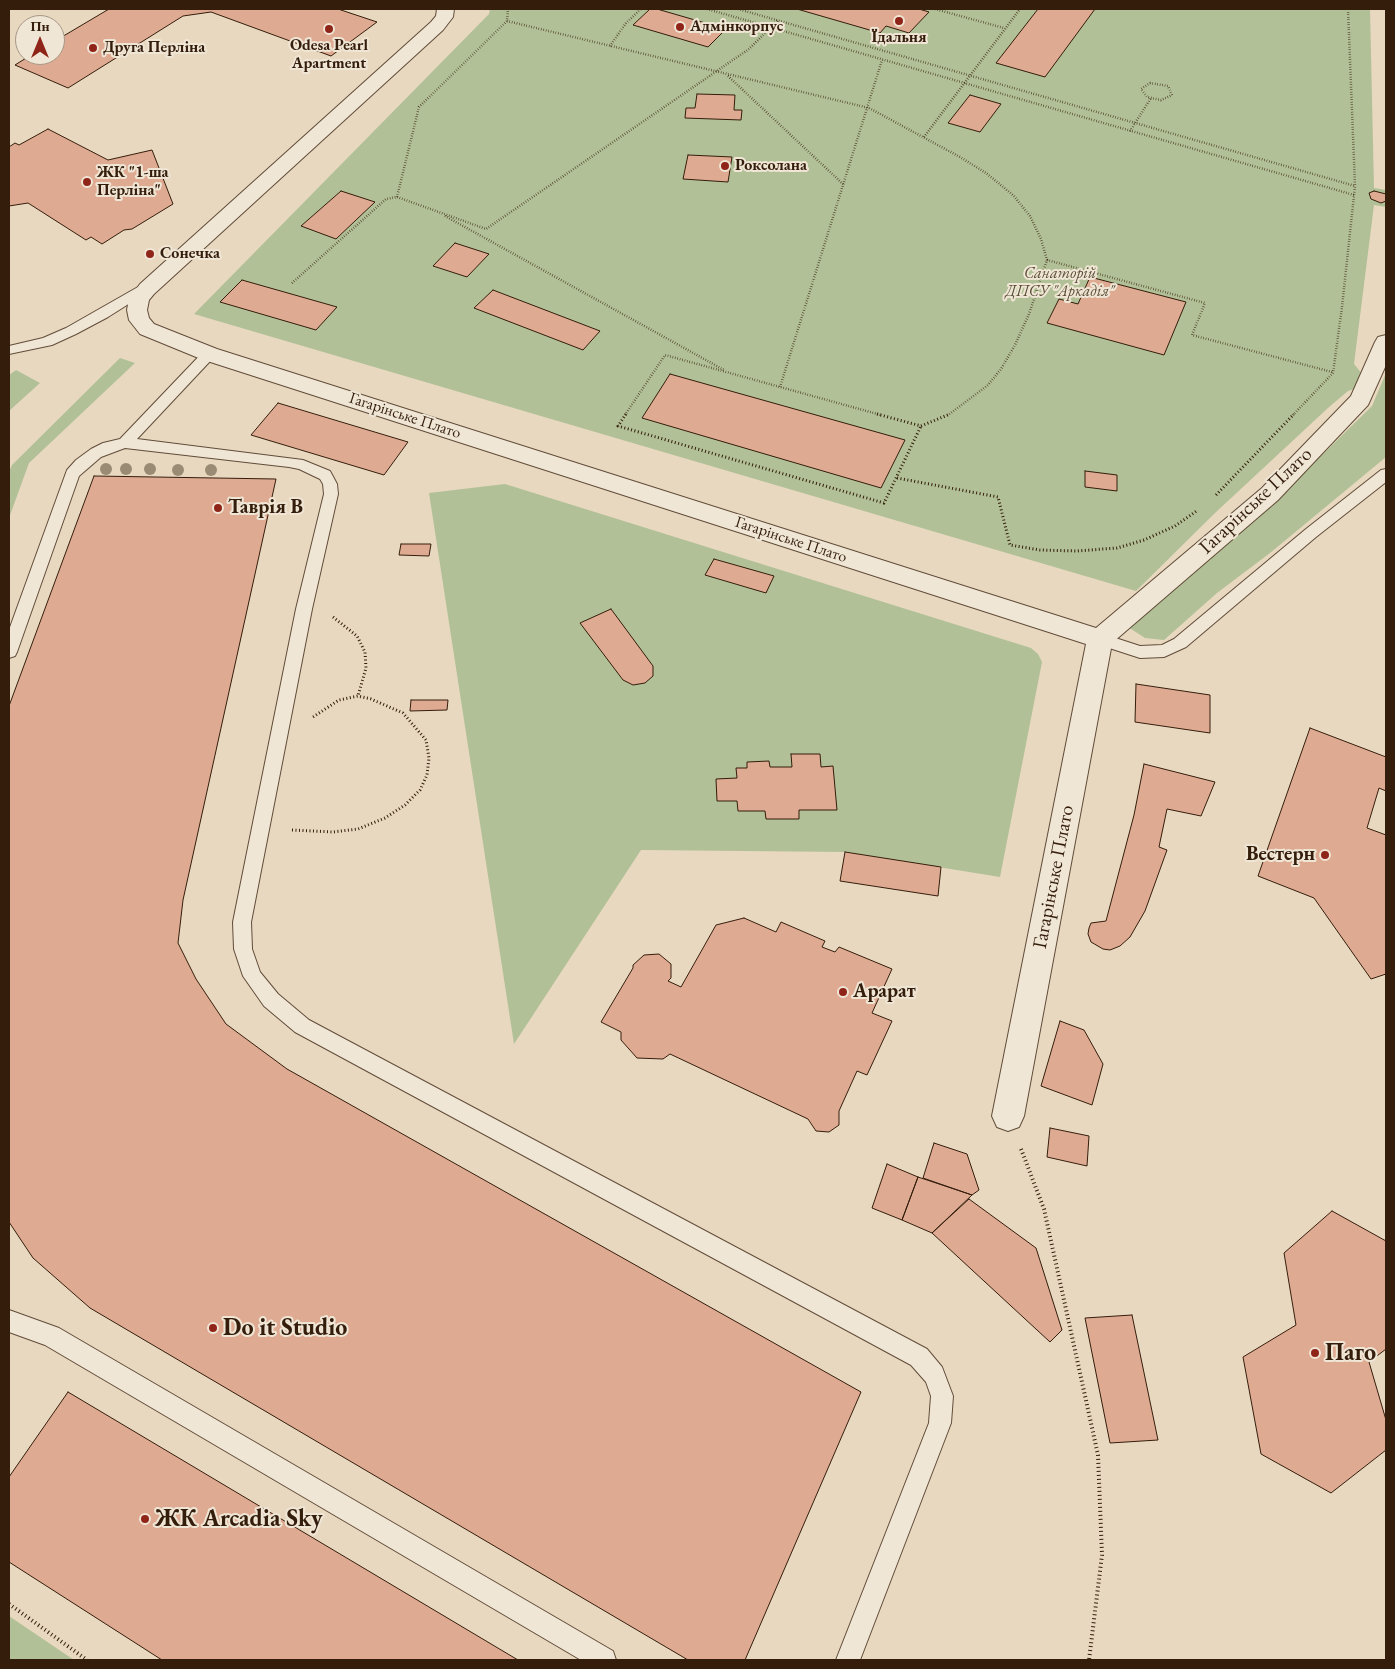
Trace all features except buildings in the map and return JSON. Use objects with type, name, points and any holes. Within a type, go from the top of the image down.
[{"type":"street","name":"Гагарінське Плато","points":[[445,9],[444,17],[437,26],[157,279],[139,299],[137,310],[140,320],[147,329],[209,354],[1100,639]]},
{"type":"street","name":"Гагарінське Плато","points":[[1008,1116],[1100,639],[1270,494],[1360,400],[1386,342]]},
{"type":"lane","points":[[9,350],[46,342],[103,314],[157,279]]},
{"type":"lane","points":[[125,443],[209,354]]},
{"type":"lane","points":[[9,652],[72,474],[96,453],[108,447],[125,443],[289,462],[303,465],[325,475],[330,484],[331,494],[304,609],[242,922],[242,949],[252,976],[271,1000],[302,1026],[919,1357],[934,1375],[942,1396],[940,1423],[848,1660]]},
{"type":"lane","points":[[1100,639],[1140,652],[1164,651],[1180,643],[1311,532],[1386,474]]},
{"type":"lane","points":[[9,1321],[20,1323],[51,1336],[604,1660]]},
{"type":"path","points":[[397,197],[419,107],[507,21],[508,9]]},
{"type":"path","points":[[610,46],[626,23],[641,9]]},
{"type":"path","points":[[706,9],[1354,196]]},
{"type":"path","points":[[738,9],[1355,186]]},
{"type":"path","points":[[935,9],[1004,28]]},
{"type":"path","points":[[924,138],[1020,9]]},
{"type":"path","points":[[1214,496],[1333,373],[1355,186],[1348,9]]},
{"type":"path","points":[[292,283],[386,199],[397,197],[486,229],[749,49],[769,26],[778,20]]},
{"type":"path","points":[[507,21],[728,76],[869,108],[969,162],[1013,195],[1030,216],[1041,239],[1047,260],[1015,345],[1001,369],[988,385],[948,415],[922,426],[665,355],[618,426],[884,503],[922,426]]},
{"type":"path","points":[[780,387],[869,108],[882,60]]},
{"type":"path","points":[[728,76],[844,185]]},
{"type":"path","points":[[1145,84],[1164,84],[1172,92],[1172,95],[1166,99],[1151,98],[1142,92],[1141,89],[1145,84]]},
{"type":"path","points":[[1130,131],[1151,98]]},
{"type":"path","points":[[435,211],[729,373]]},
{"type":"path","points":[[1047,260],[1205,303],[1192,335],[1333,373]]},
{"type":"path","points":[[897,478],[998,497],[1010,545],[1040,550],[1076,551],[1117,548],[1144,540],[1175,526],[1201,508]]},
{"type":"path","points":[[304,609],[330,615],[346,625],[357,636],[365,652],[366,668],[358,696]]},
{"type":"path","points":[[259,829],[333,832],[358,829],[385,818],[398,809],[420,790],[427,775],[429,758],[426,740],[415,725],[403,713],[371,699],[358,696],[339,700],[278,744]]},
{"type":"path","points":[[1008,1116],[1044,1209],[1098,1455],[1102,1554],[1089,1660]]},
{"type":"path","points":[[9,1604],[87,1660]]},
{"type":"green space","name":"Санаторій ДПСУ \"Аркадія\"","points":[[490,9],[1370,9],[1374,188],[1386,190],[1386,207],[1374,205],[1354,364],[1363,375],[1360,387],[1348,391],[1328,408],[1215,513],[1136,591],[194,314],[489,14]]},
{"type":"green space","points":[[120,358],[135,363],[29,463],[9,518],[9,472],[12,465]]},
{"type":"green space","points":[[16,370],[40,383],[9,411],[9,375]]},
{"type":"green space","points":[[1386,373],[1386,457],[1270,553],[1217,593],[1164,640],[1145,638],[1128,627],[1275,501],[1372,406]]},
{"type":"green space","points":[[505,484],[1031,648],[1038,654],[1042,662],[1000,877],[845,852],[641,850],[514,1044],[429,493]]},
{"type":"green space","points":[[9,1616],[74,1660],[9,1660]]},
{"type":"place","name":"Їдальня","points":[[899,21]]},
{"type":"place","name":"Адмінкорпус","points":[[680,27]]},
{"type":"place","name":"Odesa Pearl Apartment","points":[[329,29]]},
{"type":"place","name":"Друга Перліна","points":[[93,48]]},
{"type":"place","name":"Роксолана","points":[[725,166]]},
{"type":"place","name":"ЖК \"1-ша Перліна\"","points":[[87,182]]},
{"type":"place","name":"Сонечка","points":[[150,254]]},
{"type":"place","name":"Таврія В","points":[[218,508]]},
{"type":"place","name":"Вестерн","points":[[1325,855]]},
{"type":"place","name":"Арарат","points":[[843,992]]},
{"type":"place","name":"Do it Studio","points":[[213,1328]]},
{"type":"place","name":"Паго","points":[[1315,1353]]},
{"type":"place","name":"ЖК Arcadia Sky","points":[[145,1519]]}]
